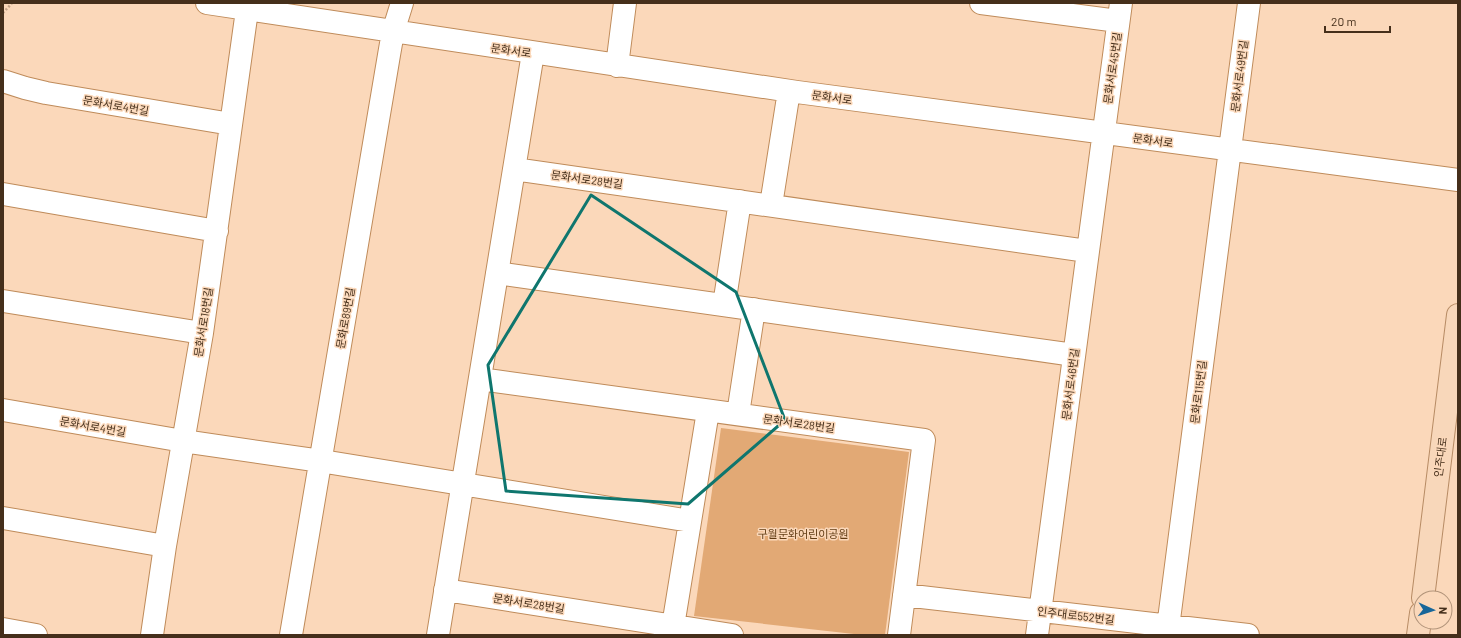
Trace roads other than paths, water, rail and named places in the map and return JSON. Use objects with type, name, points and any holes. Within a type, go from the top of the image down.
[{"type":"main road","name":"인주대로","points":[[1424,590],[1458,315]]},
{"type":"street","name":"문화서로","points":[[207,3],[248,6],[393,32],[789,91],[1458,180]]},
{"type":"street","name":"문화로89번길","points":[[292,635],[393,32],[402,3]]},
{"type":"street","points":[[617,66],[625,3]]},
{"type":"street","points":[[981,3],[1119,12]]},
{"type":"street","name":"문화서로49번길","points":[[1230,150],[1249,3]]},
{"type":"street","name":"문화서로18번길","points":[[152,635],[165,546],[202,333],[248,6]]},
{"type":"street","name":"문화서로45번길","points":[[1103,133],[1119,12]]},
{"type":"street","points":[[438,635],[533,53]]},
{"type":"street","name":"문화서로4번길","points":[[3,81],[46,93],[231,124]]},
{"type":"street","points":[[771,205],[789,91]]},
{"type":"street","name":"문화서로46번길","points":[[1038,635],[1103,133]]},
{"type":"street","name":"문화로115번길","points":[[1168,630],[1230,150]]},
{"type":"street","name":"문화서로28번길","points":[[514,169],[1087,251]]},
{"type":"street","points":[[3,194],[217,231]]},
{"type":"street","points":[[724,305],[740,201]]},
{"type":"street","points":[[497,273],[1074,355]]},
{"type":"street","points":[[3,301],[202,333]]},
{"type":"street","points":[[738,414],[754,310]]},
{"type":"street","name":"문화서로28번길","points":[[480,379],[924,440],[899,635]]},
{"type":"street","name":"문화서로4번길","points":[[3,410],[184,441],[320,461],[462,485]]},
{"type":"street","points":[[673,626],[708,410]]},
{"type":"street","points":[[462,485],[690,521]]},
{"type":"street","points":[[3,518],[165,546]]},
{"type":"street","name":"문화서로28번길","points":[[445,590],[673,626],[704,633],[732,635]]},
{"type":"street","name":"인주대로552번길","points":[[904,595],[1041,611],[1168,630],[1248,635]]},
{"type":"street","points":[[3,629],[36,635]]},
{"type":"park label","name":"구월문화어린이공원","points":[[803,533]]}]
